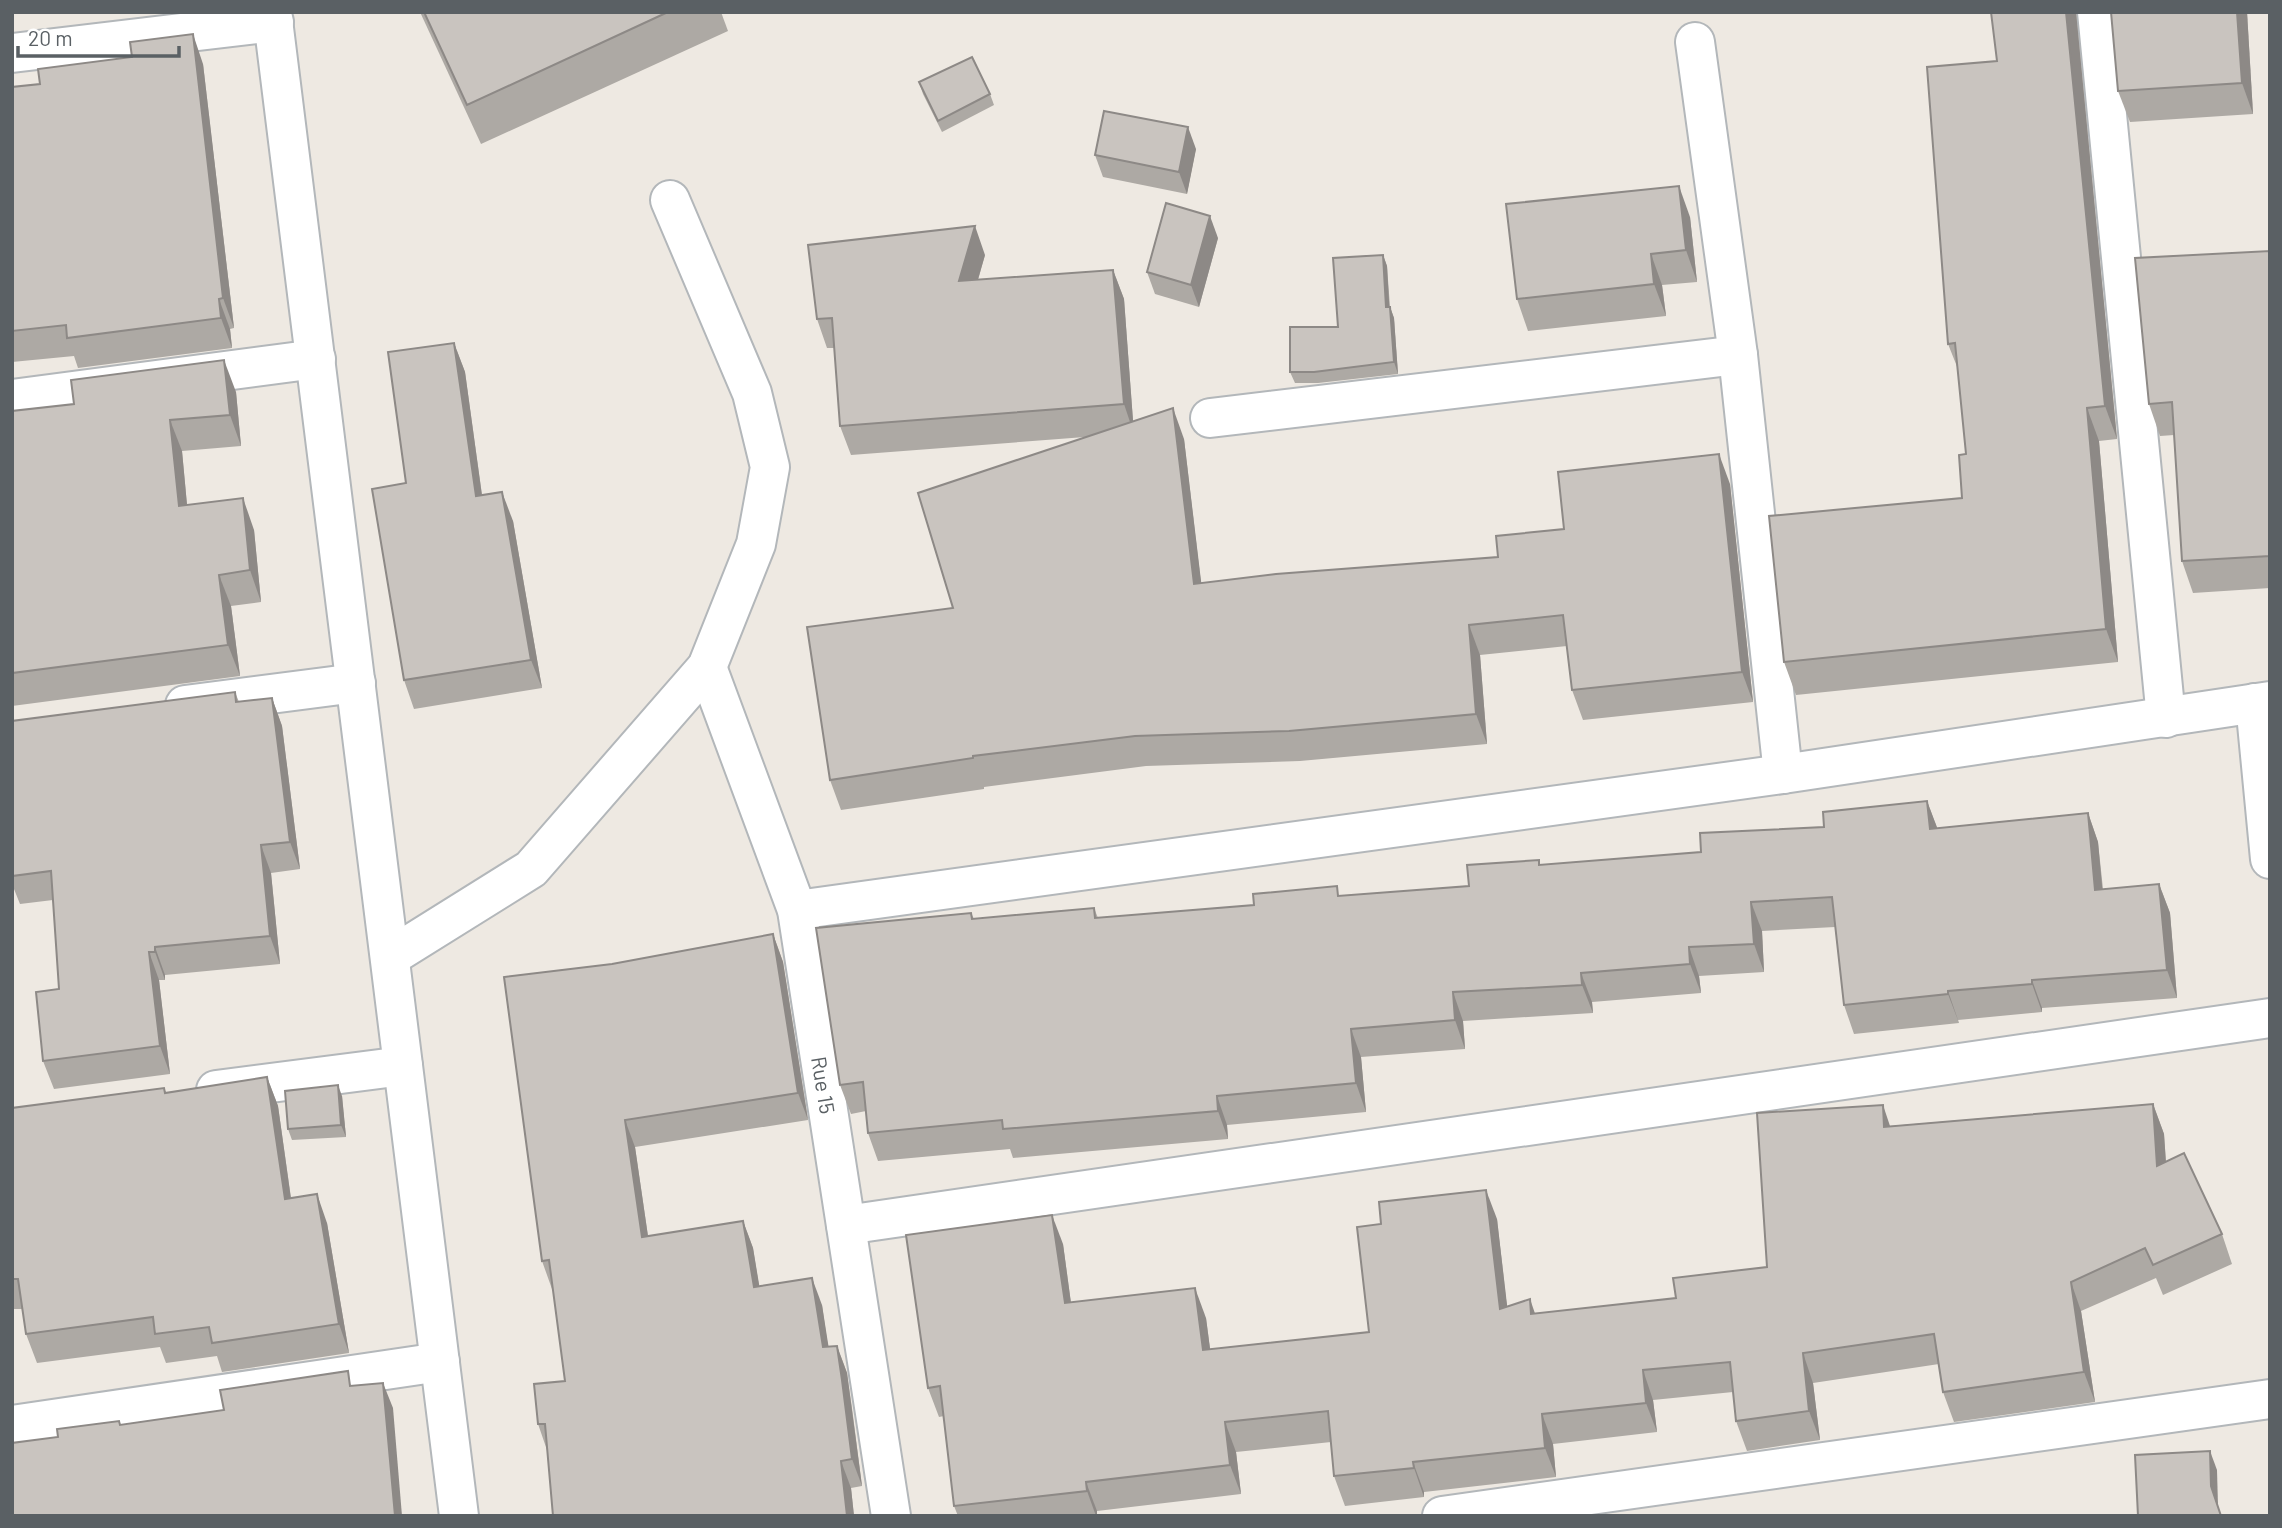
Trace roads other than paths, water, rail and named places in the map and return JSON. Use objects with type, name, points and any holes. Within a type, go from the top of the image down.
[{"type":"street","points":[[2097,12],[2166,718]]},
{"type":"street","points":[[12,53],[273,17],[459,1516]]},
{"type":"street","points":[[1695,42],[1738,355],[1783,774]]},
{"type":"street","points":[[390,957],[531,869],[707,667],[756,544],[770,467],[752,393],[670,200]]},
{"type":"street","points":[[1210,418],[1738,355]]},
{"type":"street","points":[[12,399],[316,359]]},
{"type":"street","name":"Rue 15","points":[[707,667],[797,910],[891,1516]]},
{"type":"street","points":[[150,710],[356,683]]},
{"type":"street","points":[[797,910],[1783,774],[2262,702],[2270,859]]},
{"type":"street","points":[[846,1224],[2270,1018]]},
{"type":"street","points":[[187,1093],[403,1066]]},
{"type":"street","points":[[12,1425],[440,1362]]},
{"type":"street","points":[[1442,1516],[2270,1399]]}]
